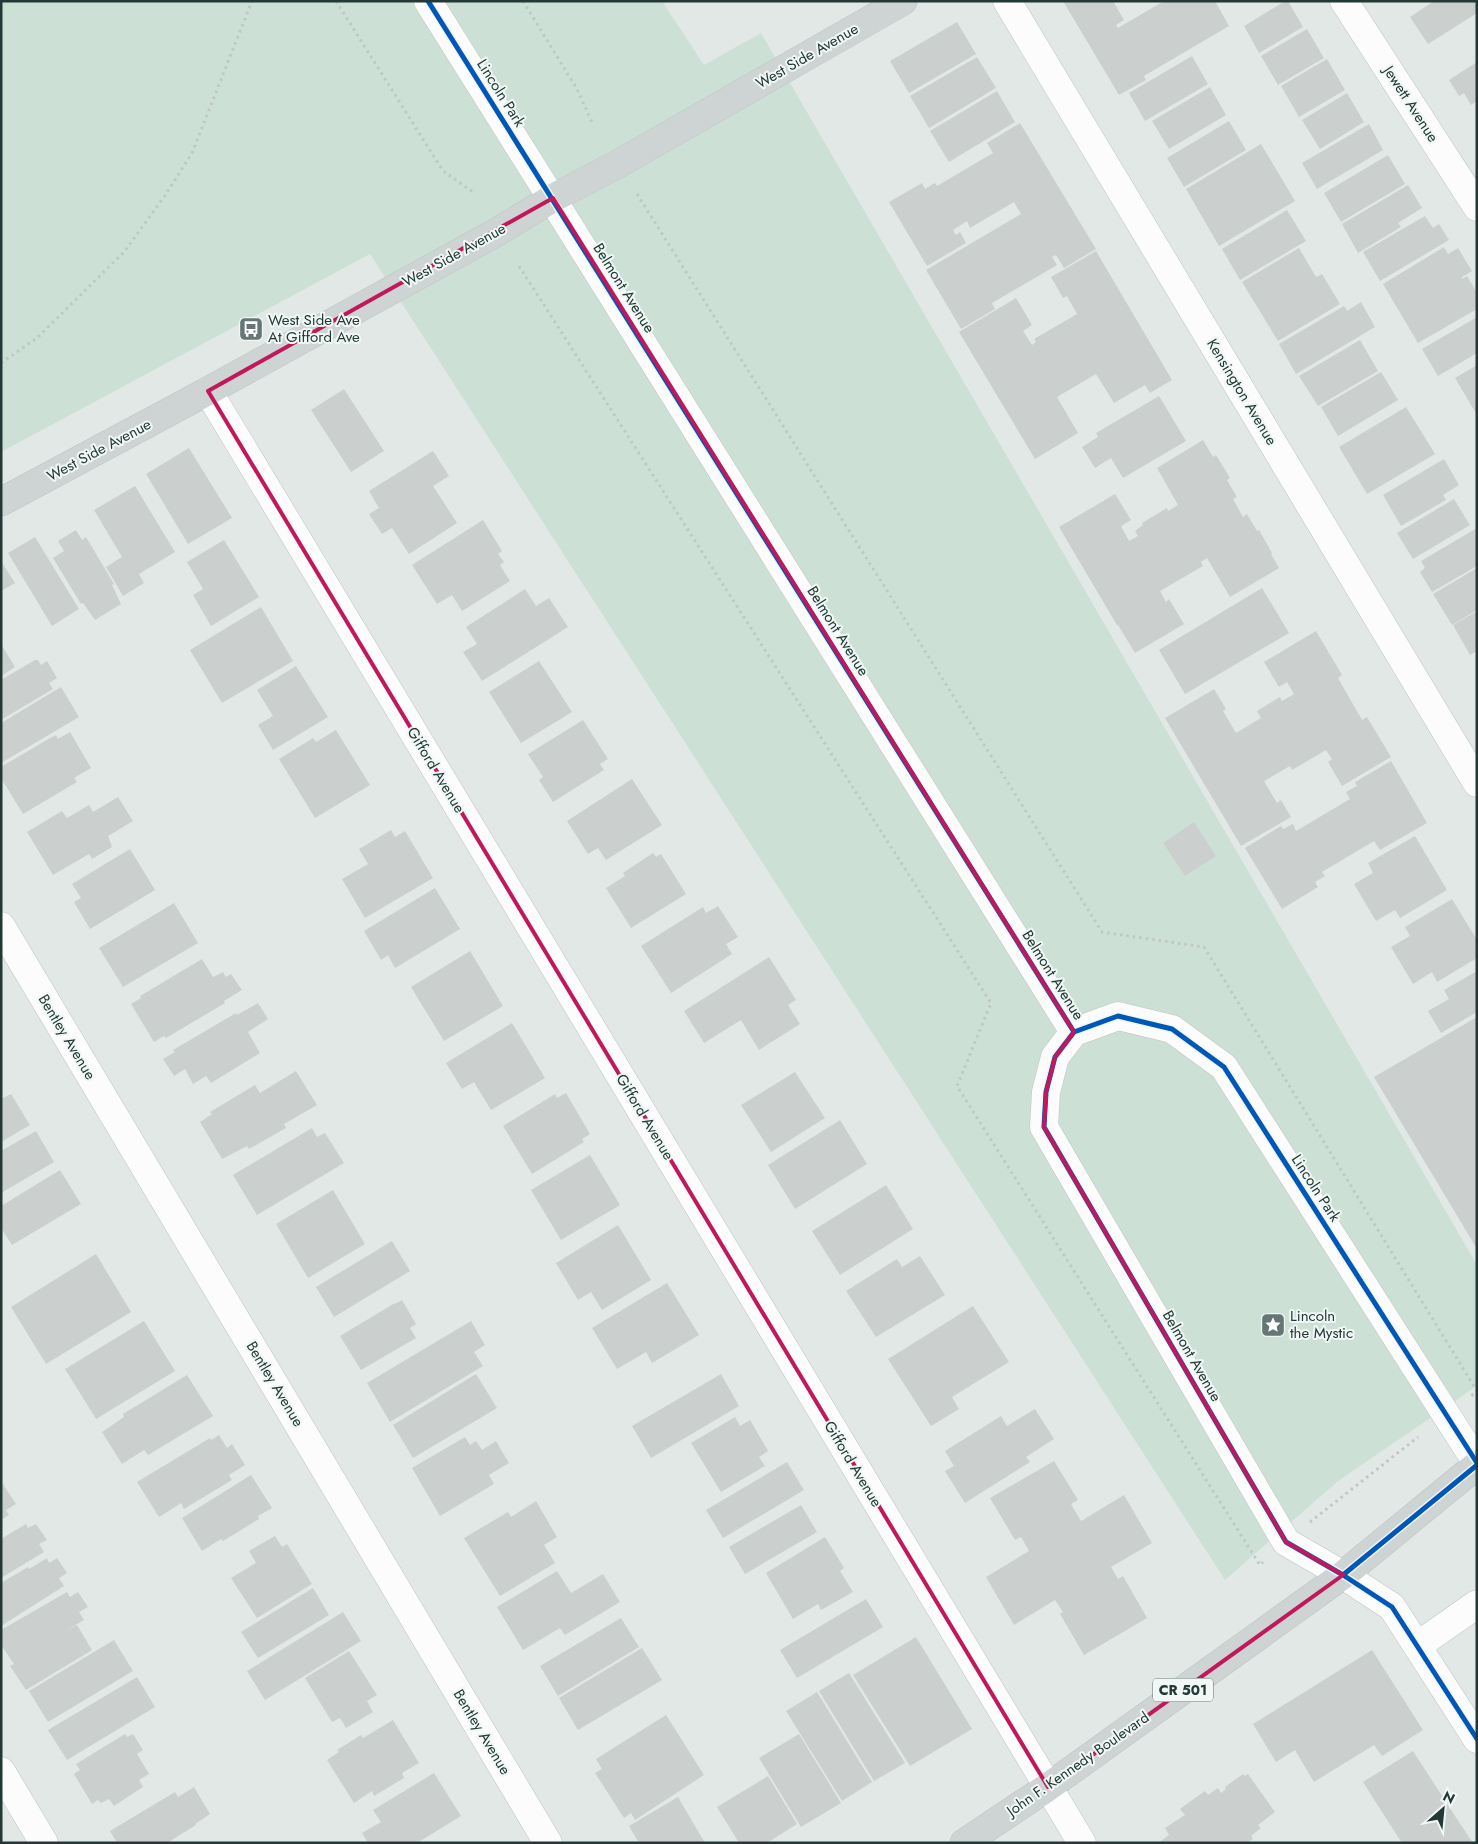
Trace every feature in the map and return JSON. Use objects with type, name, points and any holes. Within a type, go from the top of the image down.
[{"type":"main road","name":"West Side Avenue","points":[[1,502],[497,232],[553,198],[618,164],[903,1]]},
{"type":"main road","name":"John F. Kennedy Boulevard","points":[[964,1843],[1048,1787],[1344,1575],[1477,1464]]},
{"type":"street","name":"Lincoln Park","points":[[428,1],[553,198]]},
{"type":"street","name":"Kensington Avenue","points":[[1007,1],[1477,783]]},
{"type":"street","name":"Jewett Avenue","points":[[1344,1],[1477,206]]},
{"type":"street","name":"Belmont Avenue","points":[[553,198],[1074,1032],[1055,1057],[1046,1092],[1044,1127],[1286,1542],[1344,1575],[1392,1607],[1477,1739]]},
{"type":"street","name":"Gifford Avenue","points":[[208,391],[1082,1843]]},
{"type":"street","name":"Bentley Avenue","points":[[1,926],[548,1843]]},
{"type":"street","name":"Lincoln Park","points":[[1074,1032],[1118,1016],[1172,1029],[1224,1067],[1477,1464]]},
{"type":"street","points":[[1417,1646],[1477,1604]]},
{"type":"street","points":[[1,1771],[44,1843]]},
{"type":"path","points":[[1,363],[36,338],[124,252],[164,197],[192,153],[252,1]]},
{"type":"path","points":[[336,1],[443,171],[472,192]]},
{"type":"path","points":[[524,1],[578,89],[592,122]]},
{"type":"path","points":[[637,194],[1102,932],[1204,947],[1477,1391]]},
{"type":"path","points":[[519,266],[991,1003],[958,1086],[1260,1564]]},
{"type":"path","points":[[1308,1524],[1418,1437]]},
{"type":"highlighted area","points":[[553,198],[1074,1032],[1055,1057],[1046,1092],[1044,1127],[1286,1542],[1343,1575],[1048,1787],[208,391]]},
{"type":"green space","points":[[1,1],[662,1],[704,65],[761,33],[1477,1265],[1477,1386],[1338,1481],[1225,1580],[370,254],[1,452]]},
{"type":"building","points":[[1063,1],[1113,1],[1124,20],[1116,25],[1118,28],[1164,1],[1215,1],[1229,26],[1144,76],[1146,80],[1119,95]]},
{"type":"building","points":[[1288,1],[1303,27],[1259,53],[1244,26]]},
{"type":"building","points":[[1434,1],[1477,1],[1477,13],[1428,44],[1410,17]]},
{"type":"building","points":[[957,22],[976,54],[909,93],[890,61]]},
{"type":"building","points":[[1307,29],[1324,58],[1278,85],[1261,56]]},
{"type":"building","points":[[1192,56],[1208,84],[1145,121],[1129,93]]},
{"type":"building","points":[[977,57],[996,88],[929,128],[910,96]]},
{"type":"building","points":[[1327,59],[1345,90],[1299,117],[1281,86]]},
{"type":"building","points":[[1477,62],[1477,101],[1471,105],[1464,93],[1459,96],[1449,80]]},
{"type":"building","points":[[1210,87],[1226,115],[1169,149],[1152,121]]},
{"type":"building","points":[[997,91],[1015,122],[949,162],[930,131]]},
{"type":"building","points":[[1347,93],[1364,122],[1320,149],[1302,120]]},
{"type":"building","points":[[1229,121],[1246,150],[1184,187],[1167,158]]},
{"type":"building","points":[[1020,123],[1096,249],[1064,268],[1056,255],[1052,257],[1057,265],[992,303],[995,309],[961,329],[926,270],[1021,214],[1014,202],[970,228],[967,221],[953,230],[956,235],[960,232],[966,243],[927,266],[889,202],[922,183],[925,189],[935,183],[937,186],[993,153],[987,143]]},
{"type":"building","points":[[1369,124],[1383,150],[1317,189],[1302,163]]},
{"type":"building","points":[[1261,144],[1295,201],[1219,246],[1186,189]]},
{"type":"building","points":[[1388,155],[1405,184],[1341,222],[1324,193]]},
{"type":"building","points":[[1408,185],[1422,208],[1398,223],[1401,227],[1358,253],[1342,224]]},
{"type":"building","points":[[1287,210],[1306,241],[1240,280],[1222,249]]},
{"type":"building","points":[[1425,216],[1433,228],[1439,224],[1449,240],[1380,281],[1363,252]]},
{"type":"building","points":[[1444,247],[1448,254],[1458,248],[1472,271],[1462,277],[1462,279],[1467,276],[1477,293],[1477,309],[1418,343],[1383,284]]},
{"type":"building","points":[[1299,248],[1316,277],[1322,274],[1340,304],[1278,341],[1242,282]]},
{"type":"building","points":[[1096,251],[1172,380],[1150,393],[1145,385],[1114,403],[1096,374],[1057,397],[1078,433],[1035,459],[959,332],[1016,298],[1032,325],[1023,331],[1032,345],[1036,342],[1034,339],[1077,314],[1067,296],[1063,298],[1051,277]]},
{"type":"building","points":[[1361,302],[1375,327],[1296,374],[1279,344],[1344,306],[1347,311]]},
{"type":"building","points":[[1477,317],[1477,353],[1438,376],[1422,349]]},
{"type":"building","points":[[1360,340],[1378,371],[1318,406],[1299,376]]},
{"type":"building","points":[[1477,365],[1477,415],[1455,378]]},
{"type":"building","points":[[1381,372],[1398,400],[1338,436],[1321,407]]},
{"type":"building","points":[[344,389],[384,451],[351,472],[311,410]]},
{"type":"building","points":[[1159,396],[1186,441],[1123,478],[1111,458],[1095,468],[1082,447],[1098,437],[1096,433]]},
{"type":"building","points":[[1406,407],[1435,454],[1367,494],[1339,447]]},
{"type":"building","points":[[1203,440],[1213,457],[1216,455],[1230,478],[1227,480],[1237,497],[1233,499],[1243,517],[1247,514],[1257,531],[1259,530],[1279,568],[1230,597],[1207,558],[1201,562],[1203,566],[1160,591],[1166,602],[1169,599],[1184,624],[1135,653],[1059,527],[1115,494],[1131,520],[1121,526],[1129,541],[1138,536],[1135,531],[1143,525],[1142,523],[1167,508],[1168,511],[1178,505],[1157,468]]},
{"type":"building","points":[[189,448],[232,518],[188,544],[146,474]]},
{"type":"building","points":[[433,451],[449,476],[433,486],[457,523],[409,554],[392,528],[382,534],[369,514],[379,508],[369,491]]},
{"type":"building","points":[[1444,459],[1459,485],[1443,495],[1446,500],[1401,526],[1383,495]]},
{"type":"building","points":[[135,486],[175,552],[139,574],[144,583],[123,596],[106,567],[122,557],[94,510]]},
{"type":"building","points":[[1454,499],[1470,525],[1413,559],[1397,533]]},
{"type":"building","points":[[483,520],[502,551],[498,554],[504,562],[500,565],[510,581],[462,611],[452,595],[437,604],[412,565]]},
{"type":"building","points":[[1477,528],[1477,566],[1432,592],[1420,572],[1425,568],[1421,561]]},
{"type":"building","points":[[76,530],[82,540],[86,537],[114,584],[112,585],[121,604],[95,620],[83,603],[81,604],[53,558],[64,551],[58,541]]},
{"type":"building","points":[[35,537],[79,609],[52,626],[8,553]]},
{"type":"building","points":[[224,540],[259,597],[211,626],[193,595],[203,589],[187,562]]},
{"type":"building","points":[[1,561],[15,583],[1,591]]},
{"type":"building","points":[[1477,568],[1477,610],[1452,625],[1433,594]]},
{"type":"building","points":[[1262,588],[1289,633],[1185,694],[1159,650]]},
{"type":"building","points":[[525,589],[536,606],[549,598],[568,627],[482,681],[463,652],[477,644],[466,627]]},
{"type":"building","points":[[261,607],[293,661],[222,703],[190,650]]},
{"type":"building","points":[[1477,611],[1477,651],[1470,655],[1453,625]]},
{"type":"building","points":[[1316,631],[1342,675],[1338,678],[1362,720],[1367,717],[1391,757],[1342,786],[1328,762],[1332,759],[1326,750],[1292,770],[1290,766],[1264,781],[1277,803],[1281,800],[1291,817],[1241,846],[1165,718],[1214,689],[1226,709],[1223,711],[1236,733],[1261,718],[1257,711],[1280,697],[1282,701],[1294,694],[1287,682],[1279,687],[1264,662]]},
{"type":"building","points":[[1,644],[15,667],[1,676]]},
{"type":"building","points":[[38,660],[41,665],[47,661],[57,678],[49,683],[53,689],[1,720],[1,680]]},
{"type":"building","points":[[539,661],[572,712],[521,743],[489,692]]},
{"type":"building","points":[[296,666],[328,717],[273,750],[258,725],[273,716],[257,690]]},
{"type":"building","points":[[61,687],[79,717],[1,763],[1,723]]},
{"type":"building","points":[[583,720],[608,759],[600,764],[604,770],[553,802],[539,780],[543,777],[528,754]]},
{"type":"building","points":[[336,730],[370,785],[315,818],[279,759],[313,738],[316,742]]},
{"type":"building","points":[[70,732],[91,768],[74,778],[77,782],[23,814],[1,778],[1,767],[50,738],[56,735],[58,739]]},
{"type":"building","points":[[1391,761],[1427,823],[1380,850],[1374,841],[1322,872],[1325,876],[1315,882],[1318,887],[1282,909],[1245,848],[1281,826],[1283,829],[1293,824],[1296,831],[1350,799],[1346,792],[1357,786],[1355,782]]},
{"type":"building","points":[[632,779],[662,825],[606,860],[598,848],[588,854],[567,821]]},
{"type":"building","points":[[118,797],[133,821],[108,836],[112,847],[92,859],[89,854],[53,875],[27,832],[62,811],[67,818],[89,805],[93,812]]},
{"type":"building","points":[[1194,822],[1216,856],[1185,876],[1163,843]]},
{"type":"building","points":[[391,830],[395,837],[405,831],[433,878],[365,918],[342,879],[368,864],[359,849]]},
{"type":"building","points":[[1415,836],[1447,890],[1400,918],[1395,910],[1376,921],[1354,884],[1373,873],[1368,863]]},
{"type":"building","points":[[130,849],[155,890],[90,929],[74,902],[81,898],[72,884]]},
{"type":"building","points":[[653,853],[656,857],[661,854],[686,894],[631,928],[606,888],[625,876],[623,873]]},
{"type":"building","points":[[435,888],[460,929],[395,968],[388,955],[381,960],[364,931]]},
{"type":"building","points":[[1452,899],[1477,940],[1477,958],[1437,982],[1432,972],[1413,984],[1391,947],[1410,936],[1405,927]]},
{"type":"building","points":[[174,903],[198,943],[123,987],[99,948]]},
{"type":"building","points":[[718,906],[738,937],[726,944],[732,954],[671,993],[641,946],[703,907],[706,913]]},
{"type":"building","points":[[470,951],[503,1006],[444,1041],[411,987]]},
{"type":"building","points":[[769,957],[796,1000],[788,1005],[800,1024],[759,1050],[741,1020],[704,1043],[684,1011]]},
{"type":"building","points":[[202,959],[213,977],[223,972],[226,977],[231,974],[242,990],[224,1001],[225,1003],[166,1038],[164,1036],[154,1042],[131,1004],[141,998],[140,996]]},
{"type":"building","points":[[1477,971],[1477,1012],[1441,1033],[1428,1011],[1449,999],[1444,990]]},
{"type":"building","points":[[258,1003],[268,1019],[248,1032],[260,1053],[211,1083],[206,1076],[193,1084],[185,1069],[174,1076],[163,1059],[175,1052],[173,1050],[236,1013],[237,1015]]},
{"type":"building","points":[[1477,1017],[1477,1249],[1374,1077]]},
{"type":"building","points":[[512,1023],[545,1078],[491,1110],[474,1082],[462,1089],[446,1063]]},
{"type":"building","points":[[296,1071],[317,1105],[284,1124],[286,1128],[249,1149],[247,1146],[222,1159],[200,1122],[212,1114],[210,1112],[255,1085],[260,1093]]},
{"type":"building","points":[[795,1072],[825,1118],[771,1152],[741,1105]]},
{"type":"building","points":[[566,1093],[590,1134],[582,1139],[584,1142],[532,1174],[503,1126],[555,1094],[557,1098]]},
{"type":"building","points":[[11,1094],[30,1125],[1,1142],[1,1099]]},
{"type":"building","points":[[840,1120],[867,1164],[795,1209],[768,1165]]},
{"type":"building","points":[[312,1128],[317,1137],[325,1133],[344,1163],[257,1215],[233,1175]]},
{"type":"building","points":[[36,1131],[54,1162],[1,1193],[1,1151]]},
{"type":"building","points":[[590,1155],[620,1205],[561,1240],[531,1190]]},
{"type":"building","points":[[60,1170],[81,1204],[12,1245],[1,1228],[1,1206]]},
{"type":"building","points":[[886,1185],[913,1229],[840,1275],[812,1231]]},
{"type":"building","points":[[333,1190],[365,1244],[308,1278],[276,1224]]},
{"type":"building","points":[[618,1225],[651,1280],[602,1310],[591,1292],[578,1300],[556,1263]]},
{"type":"building","points":[[392,1241],[410,1271],[334,1317],[316,1287]]},
{"type":"building","points":[[96,1254],[131,1312],[46,1364],[11,1307]]},
{"type":"building","points":[[920,1256],[945,1295],[876,1337],[846,1291],[897,1259],[902,1267]]},
{"type":"building","points":[[667,1283],[699,1335],[652,1363],[646,1352],[617,1369],[592,1328]]},
{"type":"building","points":[[402,1300],[416,1324],[410,1328],[416,1338],[361,1370],[340,1336]]},
{"type":"building","points":[[973,1306],[1009,1362],[952,1397],[959,1409],[931,1426],[888,1359]]},
{"type":"building","points":[[144,1321],[175,1371],[96,1419],[65,1369]]},
{"type":"building","points":[[471,1321],[485,1345],[474,1352],[483,1366],[390,1422],[367,1383]]},
{"type":"building","points":[[476,1374],[497,1408],[413,1458],[393,1425]]},
{"type":"building","points":[[721,1374],[739,1406],[651,1458],[632,1426]]},
{"type":"building","points":[[187,1375],[213,1416],[148,1455],[144,1450],[122,1464],[102,1432],[124,1417],[123,1414]]},
{"type":"building","points":[[1035,1409],[1054,1439],[1026,1457],[1030,1462],[965,1503],[945,1471],[954,1466],[945,1451],[1001,1416],[1007,1426]]},
{"type":"building","points":[[735,1417],[740,1426],[750,1420],[768,1451],[759,1457],[765,1466],[721,1492],[691,1443]]},
{"type":"building","points":[[219,1435],[227,1448],[232,1444],[245,1465],[229,1475],[232,1480],[184,1509],[181,1503],[159,1517],[137,1482],[210,1438],[211,1440]]},
{"type":"building","points":[[465,1437],[470,1445],[476,1441],[482,1450],[496,1441],[509,1463],[489,1475],[494,1484],[440,1516],[412,1468]]},
{"type":"building","points":[[1054,1461],[1078,1500],[1071,1504],[1081,1521],[1124,1495],[1152,1543],[1111,1567],[1118,1579],[1123,1576],[1147,1618],[1084,1655],[1060,1614],[1063,1612],[1055,1600],[1014,1625],[986,1577],[1029,1551],[1021,1537],[1015,1540],[990,1498]]},
{"type":"building","points":[[787,1462],[804,1490],[723,1538],[706,1510]]},
{"type":"building","points":[[251,1475],[272,1508],[258,1516],[259,1519],[223,1541],[221,1539],[202,1551],[182,1518]]},
{"type":"building","points":[[1,1481],[16,1504],[6,1510],[9,1515],[1,1520]]},
{"type":"building","points":[[536,1501],[557,1537],[544,1545],[555,1563],[500,1596],[464,1538],[508,1512],[511,1517]]},
{"type":"building","points":[[801,1505],[817,1532],[745,1574],[729,1547]]},
{"type":"building","points":[[26,1524],[28,1528],[36,1524],[47,1540],[39,1544],[44,1552],[1,1578],[1,1539]]},
{"type":"building","points":[[275,1536],[282,1547],[287,1544],[312,1584],[257,1618],[231,1578],[256,1563],[249,1551]]},
{"type":"building","points":[[825,1537],[844,1568],[840,1571],[853,1592],[821,1610],[818,1604],[793,1619],[766,1573]]},
{"type":"building","points":[[47,1558],[49,1563],[57,1558],[67,1573],[59,1578],[64,1586],[1,1626],[1,1583]]},
{"type":"building","points":[[557,1571],[571,1593],[603,1574],[620,1602],[565,1635],[560,1628],[523,1650],[497,1607]]},
{"type":"building","points":[[313,1588],[329,1615],[258,1658],[241,1632]]},
{"type":"building","points":[[67,1592],[70,1597],[78,1592],[88,1607],[79,1612],[84,1620],[64,1632],[77,1625],[92,1650],[26,1690],[10,1666],[14,1664],[1,1645],[1,1630]]},
{"type":"building","points":[[866,1599],[883,1627],[797,1678],[780,1650]]},
{"type":"building","points":[[343,1612],[361,1641],[265,1700],[247,1671]]},
{"type":"building","points":[[621,1618],[639,1647],[558,1696],[540,1666]]},
{"type":"building","points":[[916,1637],[972,1729],[910,1766],[853,1675]]},
{"type":"building","points":[[114,1640],[133,1671],[48,1722],[29,1691]]},
{"type":"building","points":[[642,1648],[662,1680],[578,1730],[559,1698]]},
{"type":"building","points":[[1372,1650],[1423,1730],[1382,1756],[1374,1745],[1314,1782],[1295,1750],[1276,1762],[1253,1724]]},
{"type":"building","points":[[349,1651],[377,1695],[367,1701],[373,1712],[346,1728],[340,1718],[332,1722],[305,1678]]},
{"type":"building","points":[[849,1673],[905,1763],[874,1781],[819,1691]]},
{"type":"building","points":[[137,1677],[155,1707],[67,1760],[48,1730]]},
{"type":"building","points":[[817,1692],[872,1782],[842,1801],[786,1711]]},
{"type":"building","points":[[666,1715],[704,1775],[635,1820],[631,1813],[624,1818],[595,1773],[602,1769],[596,1759]]},
{"type":"building","points":[[393,1720],[419,1763],[402,1773],[404,1778],[374,1796],[372,1791],[354,1803],[327,1760],[339,1752],[337,1750],[361,1735],[363,1738]]},
{"type":"building","points":[[125,1734],[127,1737],[133,1734],[143,1750],[137,1754],[149,1774],[139,1780],[143,1787],[114,1806],[109,1799],[101,1803],[98,1800],[92,1804],[74,1774],[80,1770],[76,1764]]},
{"type":"building","points":[[799,1734],[841,1803],[801,1827],[759,1758]]},
{"type":"building","points":[[1413,1751],[1473,1843],[1402,1843],[1363,1782]]},
{"type":"building","points":[[434,1773],[461,1816],[417,1843],[368,1843],[362,1833],[381,1822],[373,1810]]},
{"type":"building","points":[[1243,1774],[1245,1776],[1248,1774],[1275,1812],[1258,1825],[1261,1828],[1251,1836],[1253,1839],[1247,1843],[1158,1843],[1169,1835],[1165,1828],[1185,1815],[1180,1809],[1205,1791],[1208,1795],[1218,1788],[1221,1793],[1226,1789],[1225,1787]]},
{"type":"building","points":[[768,1776],[797,1824],[767,1843],[739,1843],[717,1807]]},
{"type":"building","points":[[194,1787],[210,1814],[196,1825],[167,1843],[117,1843],[110,1831],[175,1792],[178,1797]]},
{"type":"building","points":[[678,1797],[705,1843],[639,1843],[629,1826]]},
{"type":"cycle path","points":[[428,1],[1074,1032]]},
{"type":"cycle path","points":[[1074,1032],[1118,1016],[1172,1029],[1224,1067],[1477,1463]]},
{"type":"cycle path","points":[[1074,1032],[1055,1057],[1046,1092],[1044,1127],[1286,1542],[1343,1575],[1392,1607],[1477,1739]]},
{"type":"cycle path","points":[[1343,1575],[1477,1465]]},
{"type":"place","name":"West Side Ave At Gifford Ave","points":[[251,329]]},
{"type":"place","name":"Lincoln the Mystic","points":[[1273,1325]]}]
